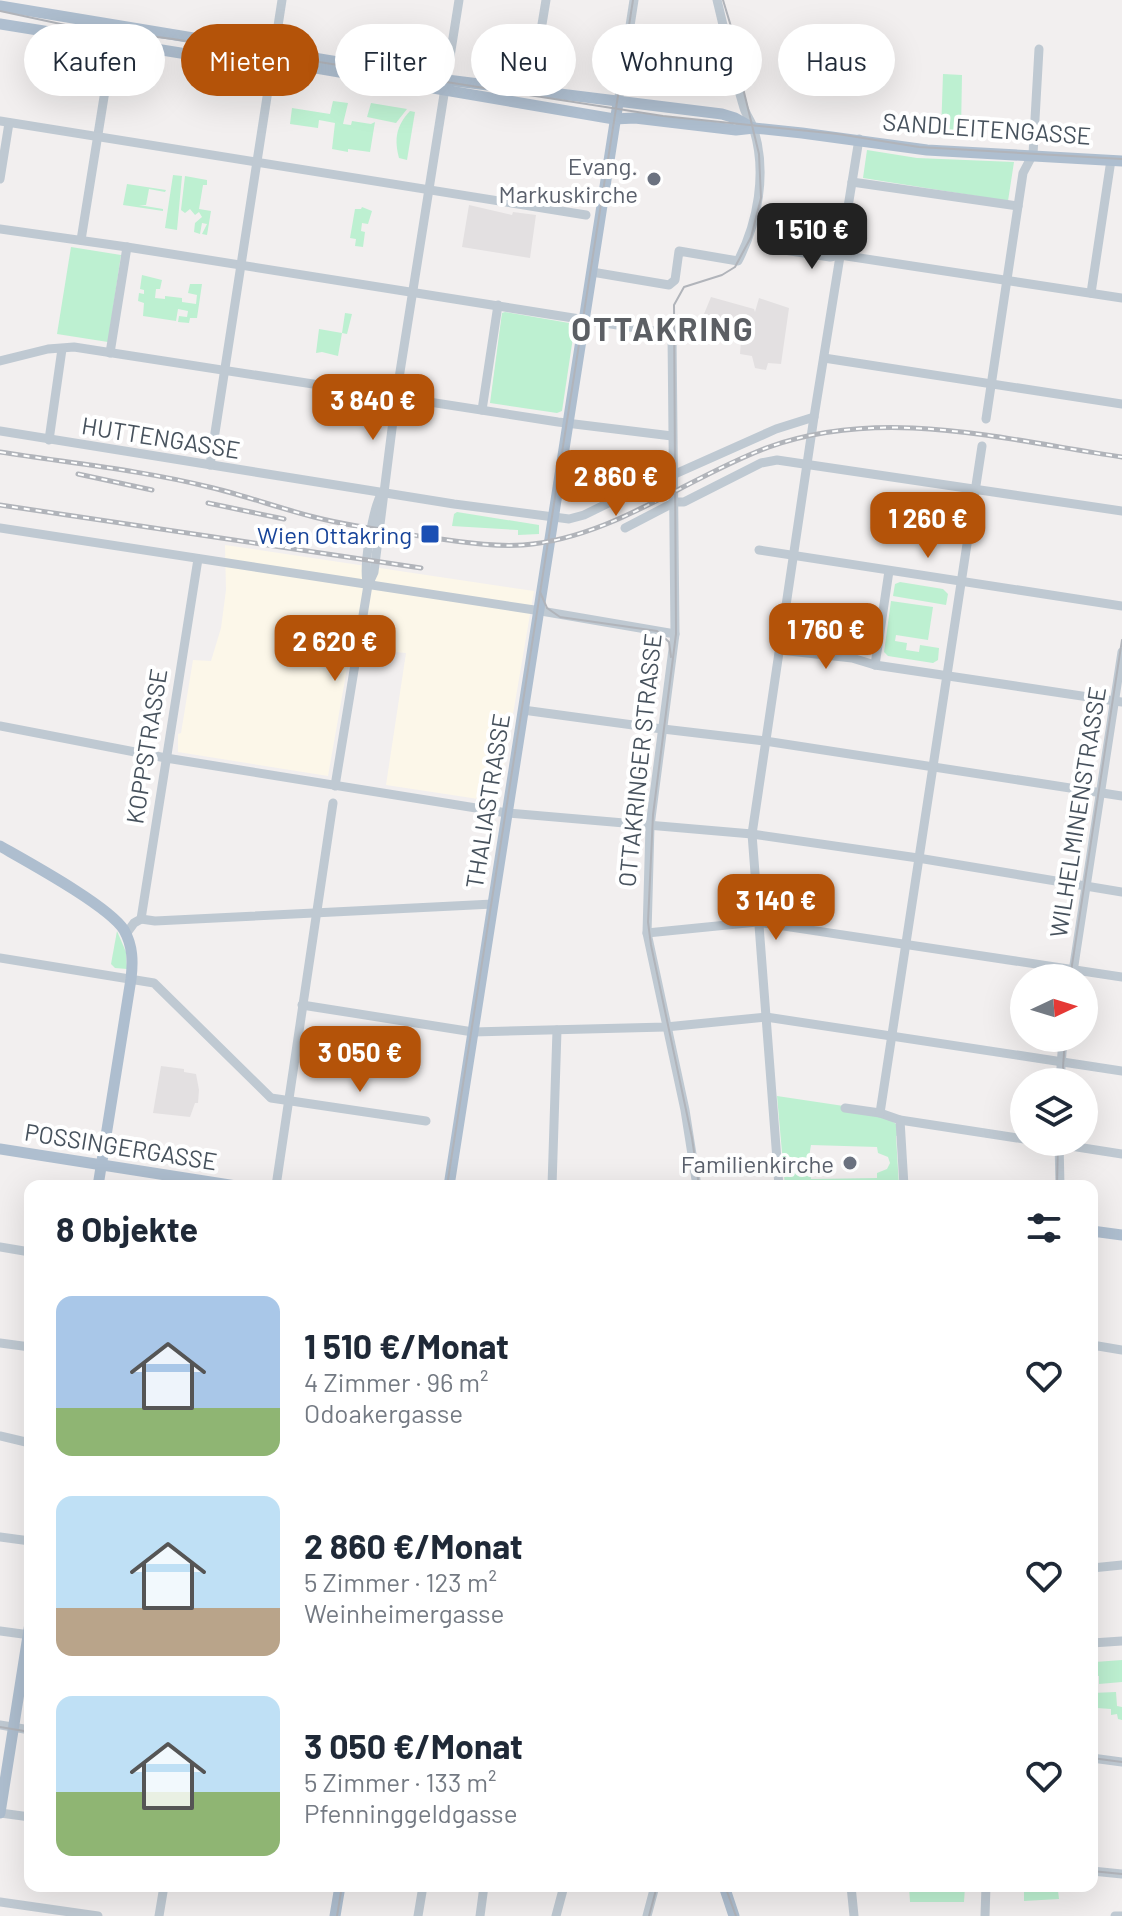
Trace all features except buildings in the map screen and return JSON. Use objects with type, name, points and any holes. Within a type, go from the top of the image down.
[{"type":"main road","points":[[0,6],[181,36]]},
{"type":"main road","points":[[0,24],[24,28]]},
{"type":"main road","points":[[455,87],[492,100],[616,119],[636,118],[736,130],[754,128]]},
{"type":"main road","points":[[567,96],[722,114],[754,128]]},
{"type":"main road","points":[[584,320],[618,103]]},
{"type":"main road","name":"SANDLEITENGASSE","points":[[754,128],[927,150],[1116,160]]},
{"type":"main road","name":"THALIASTRASSE","points":[[450,1180],[584,320]]},
{"type":"main road","points":[[0,846],[106,913],[126,934],[133,961],[99,1180]]},
{"type":"main road","name":"POSSINGERGASSE","points":[[0,1149],[198,1180]]},
{"type":"main road","points":[[1098,1232],[1122,1235]]},
{"type":"main road","points":[[0,1813],[24,1661]]},
{"type":"main road","points":[[335,1916],[339,1892]]},
{"type":"main road","points":[[726,1892],[734,1916]]},
{"type":"street","points":[[278,24],[282,0]]},
{"type":"street","points":[[455,26],[459,0]]},
{"type":"street","points":[[542,24],[546,0]]},
{"type":"street","points":[[618,103],[634,0]]},
{"type":"street","points":[[592,272],[666,285],[675,280],[679,251],[738,261],[747,244],[758,204],[760,180],[754,128],[744,110],[717,0]]},
{"type":"street","points":[[986,419],[1023,173],[1033,154],[1039,49]]},
{"type":"street","points":[[81,240],[104,96]]},
{"type":"street","points":[[210,465],[267,96]]},
{"type":"street","points":[[335,786],[368,585],[374,572],[396,397],[444,96]]},
{"type":"street","points":[[0,179],[4,122],[586,215]]},
{"type":"street","points":[[778,1180],[752,834],[859,139]]},
{"type":"street","points":[[1091,293],[1116,160]]},
{"type":"street","points":[[852,182],[1018,206]]},
{"type":"street","points":[[0,229],[584,320]]},
{"type":"street","points":[[110,353],[127,247]]},
{"type":"street","points":[[784,250],[830,257],[840,255],[1122,298]]},
{"type":"street","points":[[482,410],[498,305]]},
{"type":"street","name":"OTTAKRINGER STRASSE","points":[[584,320],[673,334],[675,634],[650,826],[647,933],[685,1110],[696,1180]]},
{"type":"street","points":[[0,361],[48,349],[72,347],[568,423],[672,436]]},
{"type":"street","points":[[49,440],[62,349]]},
{"type":"street","points":[[824,358],[1122,404]]},
{"type":"street","points":[[553,519],[577,518],[776,429],[814,417]]},
{"type":"street","name":"HUTTENGASSE","points":[[0,431],[553,519]]},
{"type":"street","points":[[880,1113],[982,446]]},
{"type":"street","points":[[625,528],[766,461],[783,460],[1122,511]]},
{"type":"street","points":[[0,528],[539,610],[675,634]]},
{"type":"street","points":[[759,550],[1122,606]]},
{"type":"street","name":"KOPPSTRASSE","points":[[141,919],[198,559]]},
{"type":"street","points":[[875,665],[889,571]]},
{"type":"street","points":[[780,650],[852,658],[875,665],[1118,702]]},
{"type":"street","name":"WILHELMINENSTRASSE","points":[[1074,964],[1100,793],[1118,702],[1122,652]]},
{"type":"street","points":[[523,710],[633,725]]},
{"type":"street","points":[[0,726],[166,758],[507,813],[752,834],[1122,892]]},
{"type":"street","points":[[646,727],[765,741],[1122,796]]},
{"type":"street","points":[[277,1180],[333,803]]},
{"type":"street","points":[[126,934],[141,919],[155,921],[493,904]]},
{"type":"street","points":[[647,933],[757,922],[1017,964]]},
{"type":"street","points":[[0,958],[154,983],[271,1098],[426,1121]]},
{"type":"street","points":[[1098,976],[1122,977]]},
{"type":"street","points":[[302,1005],[473,1032],[666,1027],[766,1017],[1122,1071]]},
{"type":"street","points":[[552,1180],[557,1030]]},
{"type":"street","points":[[1060,1068],[1061,1052]]},
{"type":"street","points":[[845,1108],[1010,1137]]},
{"type":"street","points":[[900,1120],[904,1180]]},
{"type":"street","points":[[1098,1150],[1122,1154]]},
{"type":"street","points":[[1059,1156],[1060,1180]]},
{"type":"street","points":[[0,1247],[24,1251]]},
{"type":"street","points":[[0,1343],[24,1346]]},
{"type":"street","points":[[1098,1346],[1122,1350]]},
{"type":"street","points":[[0,1436],[24,1442]]},
{"type":"street","points":[[0,1537],[24,1540]]},
{"type":"street","points":[[1098,1567],[1122,1565]]},
{"type":"street","points":[[0,1631],[24,1631]]},
{"type":"street","points":[[1098,1643],[1122,1641]]},
{"type":"street","points":[[0,1725],[24,1729]]},
{"type":"street","points":[[1098,1759],[1122,1762]]},
{"type":"street","points":[[0,1813],[24,1816]]},
{"type":"street","points":[[1098,1872],[1122,1874]]},
{"type":"street","points":[[159,1916],[163,1892]]},
{"type":"street","points":[[418,1916],[422,1892]]},
{"type":"street","points":[[480,1916],[483,1892]]},
{"type":"street","points":[[556,1916],[562,1892]]},
{"type":"street","points":[[647,1916],[653,1892]]},
{"type":"street","points":[[852,1892],[854,1916]]},
{"type":"street","points":[[985,1916],[986,1892]]},
{"type":"street","points":[[0,1902],[98,1916]]},
{"type":"street","points":[[1115,1916],[1122,1916]]},
{"type":"shaded area","points":[[469,205],[512,215],[513,212],[536,215],[530,258],[462,247]]},
{"type":"shaded area","points":[[711,297],[754,309],[755,312],[759,298],[789,308],[781,364],[768,363],[766,370],[755,368],[752,356],[740,354],[741,340],[700,334]]},
{"type":"shaded area","points":[[225,545],[534,591],[498,802],[386,785],[406,653],[395,652],[375,662],[349,657],[328,776],[178,752],[178,734],[181,733],[193,660],[211,661],[221,628],[226,590]]},
{"type":"shaded area","points":[[161,1066],[196,1074],[198,1103],[195,1103],[190,1117],[153,1113]]},
{"type":"green space","points":[[943,74],[962,75],[961,131],[972,133],[941,133]]},
{"type":"green space","points":[[333,101],[348,103],[343,124],[351,125],[352,121],[375,122],[370,152],[332,149],[335,123],[319,120],[318,128],[290,124],[292,108],[330,114]]},
{"type":"green space","points":[[371,103],[407,109],[396,123],[367,117]]},
{"type":"green space","points":[[410,111],[415,112],[407,160],[399,158],[397,139],[399,127]]},
{"type":"green space","points":[[867,150],[917,158],[1014,162],[1008,201],[863,178]]},
{"type":"green space","points":[[173,175],[182,176],[177,230],[165,228]]},
{"type":"green space","points":[[185,176],[207,180],[207,185],[203,185],[199,209],[211,211],[207,235],[202,234],[207,224],[202,223],[200,234],[194,232],[195,223],[202,217],[199,212],[195,215],[190,209],[185,213],[181,210]]},
{"type":"green space","points":[[127,184],[166,190],[149,189],[146,205],[139,205],[163,211],[123,205]]},
{"type":"green space","points":[[362,207],[372,211],[368,224],[362,223],[361,231],[365,232],[363,247],[355,246],[356,239],[350,238],[355,209]]},
{"type":"green space","points":[[71,247],[121,255],[108,342],[57,334]]},
{"type":"green space","points":[[142,275],[162,280],[155,298],[182,298],[182,302],[196,304],[197,295],[188,293],[190,284],[202,284],[197,318],[190,318],[189,323],[178,322],[179,316],[187,317],[188,311],[178,309],[176,321],[143,316],[144,303],[138,301],[139,293],[144,294],[144,290],[140,289]]},
{"type":"green space","points":[[345,313],[352,314],[347,334],[342,333]]},
{"type":"green space","points":[[502,313],[575,324],[562,411],[557,413],[490,403]]},
{"type":"green space","points":[[319,329],[342,333],[338,356],[316,353]]},
{"type":"green space","points":[[457,512],[539,525],[539,534],[518,535],[518,530],[452,526]]},
{"type":"green space","points":[[900,582],[943,589],[948,594],[946,605],[893,596],[895,584]]},
{"type":"green space","points":[[891,601],[933,607],[928,640],[896,635],[895,641],[907,643],[906,650],[919,652],[920,645],[939,648],[938,660],[933,663],[888,656],[884,652]]},
{"type":"green space","points":[[117,931],[126,952],[127,969],[115,968],[111,964]]},
{"type":"green space","points":[[777,1096],[877,1111],[896,1124],[899,1180],[784,1180]],"holes":[[[811,1145],[877,1147],[878,1153],[888,1157],[890,1163],[887,1169],[877,1173],[877,1178],[811,1179]]]},
{"type":"green space","points":[[1122,1660],[1122,1682],[1099,1684],[1098,1662]]},
{"type":"green space","points":[[1116,1692],[1117,1706],[1122,1707],[1122,1720],[1118,1719],[1117,1714],[1111,1715],[1111,1709],[1098,1708],[1098,1693]]},
{"type":"green space","points":[[909,1892],[965,1892],[964,1902],[910,1902]]},
{"type":"green space","points":[[1024,1892],[1058,1892],[1059,1899],[1024,1901]]},
{"type":"tram line","points":[[448,1180],[633,0]]},
{"type":"tram line","points":[[698,1180],[648,922],[653,815],[676,634],[674,305],[684,287],[722,275],[735,267],[751,237],[761,198],[759,154],[743,88],[742,63],[723,0]]},
{"type":"tram line","points":[[0,11],[70,26],[173,39],[663,116],[838,134],[919,147],[1122,159]]},
{"type":"tram line","points":[[540,592],[547,608],[560,617],[657,631],[669,642],[671,657]]},
{"type":"tram line","points":[[1072,964],[1122,640]]},
{"type":"tram line","points":[[1063,1068],[1064,1052]]},
{"type":"tram line","points":[[1057,1180],[1058,1156]]},
{"type":"tram line","points":[[0,1727],[24,1731]]},
{"type":"tram line","points":[[1098,1759],[1122,1762]]},
{"type":"tram line","points":[[1098,1872],[1122,1874]]},
{"type":"tram line","points":[[337,1916],[341,1892]]},
{"type":"tram line","points":[[649,1916],[655,1892]]},
{"type":"tram line","points":[[727,1892],[736,1916]]},
{"type":"railway","points":[[0,452],[131,471],[235,494],[314,517],[489,545],[523,545],[588,531],[769,447],[813,435],[857,429],[945,430],[1122,457]]},
{"type":"railway","points":[[78,474],[152,490]]},
{"type":"railway","points":[[208,503],[284,519]]},
{"type":"railway","points":[[0,505],[421,568]]},
{"type":"place","name":"Evang. Markuskirche","points":[[654,179]]},
{"type":"place","name":"Wien Ottakring","points":[[430,534]]},
{"type":"place","name":"Familienkirche","points":[[850,1163]]},
{"type":"district","name":"OTTAKRING","points":[[663,328]]}]
